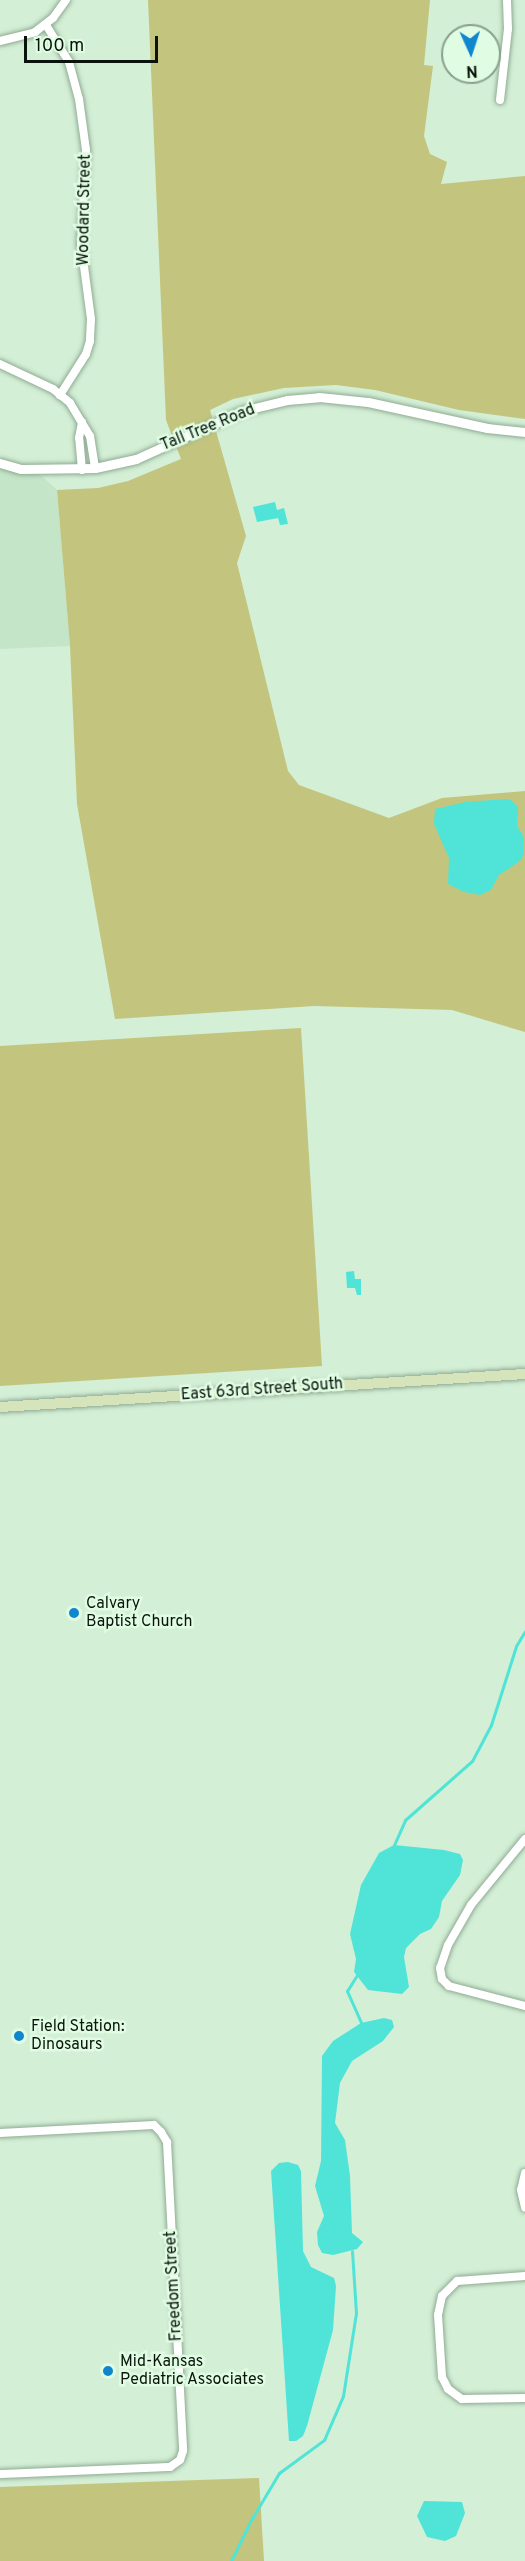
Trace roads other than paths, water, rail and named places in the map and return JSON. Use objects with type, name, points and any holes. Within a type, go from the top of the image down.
[{"type":"main road","name":"East 63rd Street South","points":[[0,1407],[525,1374]]},
{"type":"street","points":[[0,42],[35,32],[46,25],[66,0]]},
{"type":"street","points":[[500,100],[508,29],[507,0]]},
{"type":"street","name":"Woodard Street","points":[[46,25],[69,62],[79,99],[86,150],[81,244],[91,319],[90,341],[86,354],[60,395]]},
{"type":"street","points":[[0,364],[60,395],[70,403],[90,436],[95,468]]},
{"type":"street","name":"Tall Tree Road","points":[[0,463],[21,469],[82,470],[95,468],[136,459],[242,411],[287,400],[319,397],[368,402],[487,428],[525,432]]},
{"type":"street","points":[[82,422],[79,438],[82,470]]},
{"type":"street","points":[[525,1839],[462,1917],[440,1963],[441,1976],[449,1986],[525,2006]]},
{"type":"street","name":"Freedom Street","points":[[0,2133],[154,2125],[167,2142],[183,2451],[180,2460],[170,2467],[0,2474]]},
{"type":"street","points":[[525,2173],[521,2190],[525,2208]]},
{"type":"street","points":[[525,2276],[463,2279],[446,2290],[440,2301],[438,2315],[442,2377],[448,2389],[462,2399],[525,2398]]},
{"type":"water","points":[[275,502],[277,510],[284,508],[288,524],[280,525],[278,518],[257,522],[253,507]]},
{"type":"water","points":[[511,800],[518,807],[517,826],[524,837],[524,854],[520,861],[499,875],[491,890],[480,895],[464,892],[448,884],[449,858],[434,824],[435,809],[465,802]]},
{"type":"water","points":[[354,1271],[355,1279],[361,1279],[361,1295],[357,1295],[355,1288],[347,1288],[346,1272]]},
{"type":"water","points":[[394,1845],[444,1850],[460,1854],[463,1860],[460,1875],[442,1901],[439,1917],[431,1929],[420,1934],[406,1948],[404,1957],[409,1987],[402,1994],[368,1990],[354,1972],[356,1959],[350,1934],[361,1885],[379,1853]]},
{"type":"water","points":[[384,2018],[392,2020],[394,2027],[383,2041],[352,2061],[340,2083],[335,2123],[345,2140],[350,2176],[352,2233],[363,2242],[357,2249],[333,2255],[322,2253],[318,2245],[317,2232],[324,2216],[315,2186],[321,2161],[322,2056],[333,2041],[361,2023]]},
{"type":"water","points":[[288,2162],[298,2165],[301,2171],[303,2251],[311,2267],[334,2278],[336,2286],[333,2330],[307,2426],[303,2436],[296,2441],[289,2441],[271,2171],[279,2163]]},
{"type":"water","points":[[424,2501],[462,2502],[465,2513],[456,2536],[445,2541],[427,2537],[417,2516]]},
{"type":"waterway","points":[[394,1845],[405,1820],[472,1761],[491,1725],[516,1646],[525,1631]]},
{"type":"waterway","points":[[357,1975],[347,1991],[361,2023]]},
{"type":"waterway","points":[[231,2561],[251,2520],[279,2473],[324,2440],[343,2396],[356,2313],[352,2251]]},
{"type":"place","name":"Calvary Baptist Church","points":[[74,1613]]},
{"type":"place","name":"Field Station: Dinosaurs","points":[[19,2036]]},
{"type":"place","name":"Mid-Kansas Pediatric Associates","points":[[108,2371]]}]
